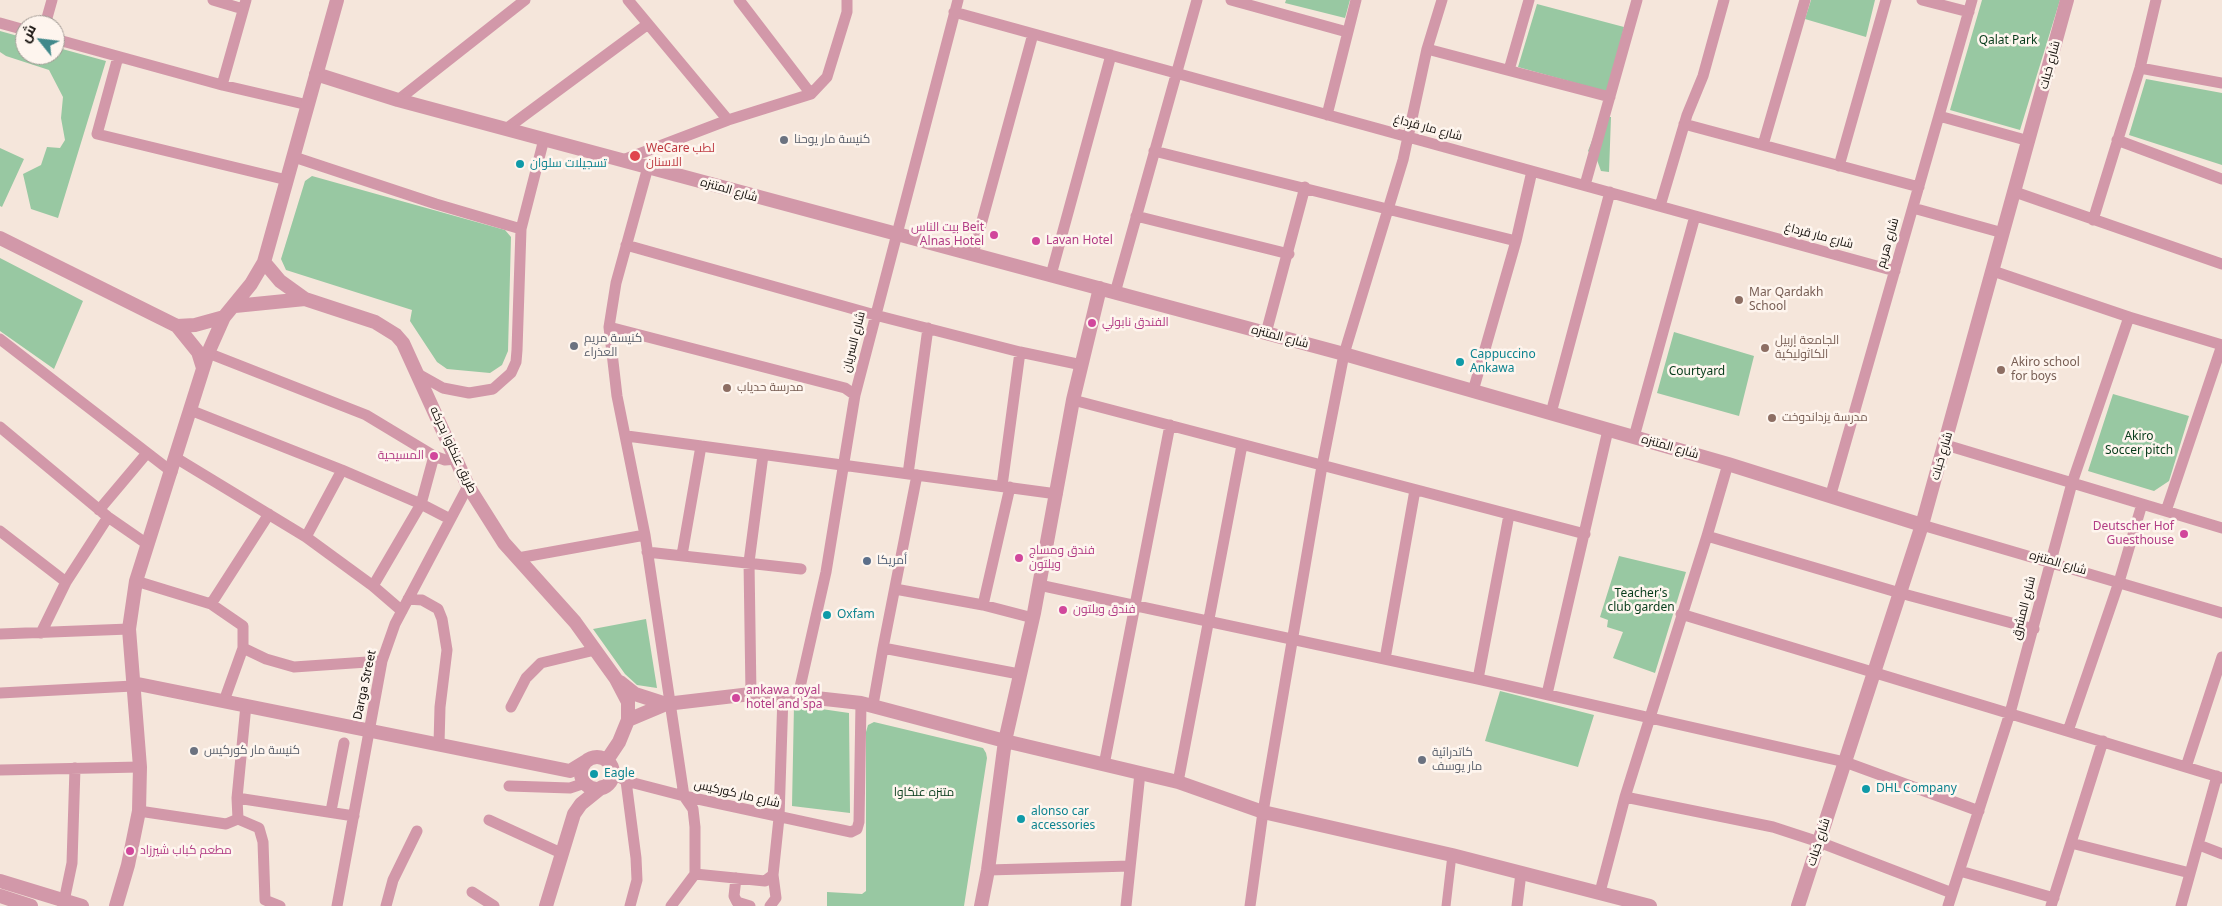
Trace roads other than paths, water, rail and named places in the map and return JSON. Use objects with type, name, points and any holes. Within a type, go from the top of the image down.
[{"type":"street","points":[[48,15],[52,0]]},
{"type":"street","points":[[213,0],[244,4],[222,85]]},
{"type":"street","points":[[116,906],[128,865],[139,811],[140,767],[129,629],[136,581],[172,472],[208,353],[224,317],[235,306],[264,262],[337,0]]},
{"type":"street","points":[[398,100],[526,0]]},
{"type":"street","points":[[628,0],[728,120]]},
{"type":"street","points":[[739,0],[811,94]]},
{"type":"street","points":[[623,160],[728,120],[811,94],[827,77],[848,12],[847,0]]},
{"type":"street","name":"شارع السريان","points":[[798,696],[826,572],[842,465],[855,395],[958,0]]},
{"type":"street","points":[[1115,292],[1197,0]]},
{"type":"street","points":[[1231,0],[1347,32]]},
{"type":"street","points":[[1274,12],[1278,0]]},
{"type":"street","points":[[1327,115],[1356,0]]},
{"type":"street","points":[[1250,906],[1263,812],[1322,466],[1344,354],[1408,137],[1428,49],[1442,0]]},
{"type":"street","points":[[1509,70],[1530,0]]},
{"type":"street","points":[[1585,186],[1637,0]]},
{"type":"street","points":[[1660,206],[1684,124],[1703,76],[1724,0]]},
{"type":"street","points":[[1763,146],[1805,0]]},
{"type":"street","points":[[1839,166],[1886,0]]},
{"type":"street","points":[[1922,0],[1969,12]]},
{"type":"street","name":"شارع هريم","points":[[1831,494],[1972,0]]},
{"type":"street","name":"شارع خبات","points":[[1798,906],[1900,594],[1946,445],[2068,0]]},
{"type":"street","points":[[2093,220],[2140,68],[2156,0]]},
{"type":"street","name":"شارع مار قرداغ","points":[[954,12],[1895,271]]},
{"type":"street","points":[[0,23],[15,27]]},
{"type":"street","points":[[506,129],[648,24]]},
{"type":"street","points":[[973,254],[1033,34]]},
{"type":"street","points":[[65,42],[222,85],[308,105]]},
{"type":"street","points":[[1428,49],[1610,97]]},
{"type":"street","points":[[1051,275],[1111,55]]},
{"type":"street","points":[[118,57],[97,134],[287,180]]},
{"type":"street","points":[[2140,68],[2222,83]]},
{"type":"street","name":"شارع المتنزه","points":[[316,74],[398,100],[1344,354],[1831,494],[1922,524],[2222,613]]},
{"type":"street","points":[[1939,116],[2029,140]]},
{"type":"street","points":[[1684,124],[1919,187]]},
{"type":"street","points":[[418,374],[444,388],[469,393],[493,389],[511,373],[516,362],[517,350],[521,229],[544,139]]},
{"type":"street","points":[[2117,140],[2222,179]]},
{"type":"street","points":[[1154,152],[1305,187],[1516,240]]},
{"type":"street","points":[[294,157],[436,204],[521,229]]},
{"type":"street","points":[[648,167],[616,283],[609,327],[617,396],[627,436],[645,535],[668,704],[684,796],[693,809],[696,827],[695,874],[671,906]]},
{"type":"street","points":[[1473,391],[1516,240],[1532,171]]},
{"type":"street","points":[[1266,333],[1289,254],[1305,187]]},
{"type":"street","points":[[1551,413],[1610,192]]},
{"type":"street","points":[[2015,192],[2222,264]]},
{"type":"street","points":[[1913,208],[2003,233]]},
{"type":"street","points":[[1136,216],[1289,254]]},
{"type":"street","points":[[1634,437],[1695,216]]},
{"type":"street","points":[[0,238],[177,326],[198,352],[203,368]]},
{"type":"street","points":[[626,245],[875,315],[1020,352],[1082,365]]},
{"type":"street","points":[[264,262],[280,281],[305,299]]},
{"type":"street","points":[[1993,271],[2129,317],[2222,345],[2166,512]]},
{"type":"street","points":[[981,906],[988,870],[1005,741],[1033,618],[1073,400],[1100,288]]},
{"type":"street","name":"طريق عنكاوا بحركه","points":[[235,306],[305,299],[374,322],[396,335],[403,343],[418,374],[468,486],[504,543],[575,622],[616,679],[628,702],[628,720]]},
{"type":"street","points":[[177,326],[208,322],[224,317]]},
{"type":"street","name":"شارع المشرق","points":[[1948,906],[2010,713],[2072,483],[2129,317]]},
{"type":"street","points":[[609,327],[845,388],[855,395]]},
{"type":"street","points":[[867,704],[883,648],[896,589],[913,474],[928,328]]},
{"type":"street","points":[[0,339],[172,472]]},
{"type":"street","points":[[983,605],[1006,487],[1020,352]]},
{"type":"street","points":[[208,353],[366,415],[434,456],[445,460],[457,459]]},
{"type":"street","points":[[1073,400],[1585,534]]},
{"type":"street","points":[[190,410],[342,470],[421,504],[450,519]]},
{"type":"street","points":[[1104,765],[1133,606],[1170,426]]},
{"type":"street","points":[[0,427],[104,513],[147,544]]},
{"type":"street","points":[[1547,694],[1608,430]]},
{"type":"street","points":[[627,436],[1057,494]]},
{"type":"street","points":[[1178,782],[1242,444]]},
{"type":"street","points":[[1946,445],[2222,528]]},
{"type":"street","points":[[682,555],[701,446]]},
{"type":"street","points":[[41,633],[66,582],[104,513],[147,453]]},
{"type":"street","points":[[751,694],[749,562],[763,455]]},
{"type":"street","points":[[373,586],[421,504],[434,456]]},
{"type":"street","points":[[176,458],[306,537],[373,586],[402,611]]},
{"type":"street","points":[[1600,892],[1625,797],[1728,464]]},
{"type":"street","points":[[306,537],[342,470]]},
{"type":"street","name":"Darga Street","points":[[337,906],[382,661],[402,611],[468,486]]},
{"type":"street","points":[[1385,659],[1415,490]]},
{"type":"street","points":[[2068,731],[2119,582],[2142,504]]},
{"type":"street","points":[[211,604],[269,514]]},
{"type":"street","points":[[1478,679],[1509,515]]},
{"type":"street","points":[[0,531],[66,582]]},
{"type":"street","points":[[518,558],[645,535]]},
{"type":"street","points":[[1707,536],[1900,594],[2034,629]]},
{"type":"street","points":[[647,552],[801,569]]},
{"type":"street","points":[[136,581],[211,604],[243,626],[243,648],[224,701]]},
{"type":"street","points":[[1039,585],[1547,694],[1845,762],[1979,811]]},
{"type":"street","points":[[896,589],[983,605],[1033,618]]},
{"type":"street","points":[[408,599],[422,600],[438,609],[445,633],[447,650],[440,707],[439,744]]},
{"type":"street","points":[[1681,614],[2220,777],[2181,906]]},
{"type":"street","points":[[0,634],[129,629]]},
{"type":"street","points":[[243,648],[266,659],[294,667],[382,661]]},
{"type":"street","points":[[883,648],[1019,674]]},
{"type":"street","points":[[511,707],[526,678],[541,664],[595,650]]},
{"type":"street","points":[[2186,766],[2222,657]]},
{"type":"street","points":[[616,679],[636,694],[668,704]]},
{"type":"street","points":[[0,692],[133,685],[246,705],[570,771],[597,757],[607,760],[613,773],[610,782],[581,804],[574,814],[546,906]]},
{"type":"street","points":[[607,760],[619,742],[628,720],[668,704],[751,694],[798,696],[867,704],[1005,741],[1178,782],[1263,812],[1452,855],[1650,906]]},
{"type":"street","points":[[770,906],[776,898],[773,875],[779,818],[784,695]]},
{"type":"street","name":"شارع مار كوركيس","points":[[613,773],[626,781],[684,796],[851,832],[857,829],[867,704]]},
{"type":"street","points":[[238,819],[237,798],[246,705]]},
{"type":"street","points":[[1960,871],[2052,902],[2103,742]]},
{"type":"street","points":[[331,811],[344,743]]},
{"type":"street","points":[[588,760],[581,772],[586,783],[593,788],[602,788]]},
{"type":"street","points":[[0,770],[140,767]]},
{"type":"street","points":[[64,903],[72,863],[75,768]]},
{"type":"street","points":[[1126,906],[1140,773]]},
{"type":"street","points":[[626,781],[637,880],[630,906]]},
{"type":"street","points":[[510,786],[570,788],[586,783]]},
{"type":"street","points":[[1625,797],[1773,827],[1819,842],[1952,893]]},
{"type":"street","points":[[237,798],[354,816]]},
{"type":"street","points":[[139,811],[226,824],[238,819],[258,828],[263,842],[264,903],[280,906]]},
{"type":"street","points":[[489,820],[561,853]]},
{"type":"street","points":[[386,906],[393,880],[417,831]]},
{"type":"street","points":[[2071,843],[2190,874]]},
{"type":"street","points":[[2199,846],[2222,854]]},
{"type":"street","points":[[1446,906],[1452,855]]},
{"type":"street","points":[[988,870],[1130,866]]},
{"type":"street","points":[[1517,906],[1521,873]]},
{"type":"street","points":[[695,874],[765,881],[773,875]]},
{"type":"street","points":[[736,878],[734,896],[737,902],[750,906]]},
{"type":"street","points":[[0,881],[32,890],[64,903],[82,906]]},
{"type":"street","points":[[0,896],[24,905],[32,890]]},
{"type":"street","points":[[472,892],[494,906]]},
{"type":"place","name":"كنيسة مار يوحنا","points":[[784,140]]},
{"type":"place","name":"WeCare لطب الاسنان","points":[[635,156]]},
{"type":"place","name":"تسجيلات سلوان","points":[[520,164]]},
{"type":"place","name":"بيت الناس Beit Alnas Hotel","points":[[994,235]]},
{"type":"place","name":"Lavan Hotel","points":[[1036,241]]},
{"type":"place","name":"Mar Qardakh School","points":[[1739,300]]},
{"type":"place","name":"الفندق نابولي","points":[[1092,323]]},
{"type":"place","name":"كنيسة مريم العذراء","points":[[574,346]]},
{"type":"place","name":"الجامعة إربيل الكاثوليكية","points":[[1765,348]]},
{"type":"place","name":"Cappuccino Ankawa","points":[[1460,362]]},
{"type":"place","name":"Akiro school for boys","points":[[2001,370]]},
{"type":"place","name":"مدرسة حدياب","points":[[727,388]]},
{"type":"place","name":"مدرسة يزداندوخت","points":[[1772,418]]},
{"type":"place","name":"المسيحية","points":[[434,456]]},
{"type":"place","name":"Deutscher Hof Guesthouse","points":[[2184,534]]},
{"type":"place","name":"فندق ومساج ويلتون","points":[[1019,558]]},
{"type":"place","name":"أمريكا","points":[[867,561]]},
{"type":"place","name":"فندق ویلتون","points":[[1063,610]]},
{"type":"place","name":"Oxfam","points":[[827,615]]},
{"type":"place","name":"ankawa royal hotel and spa","points":[[736,698]]},
{"type":"place","name":"كنيسة مار كوركيس","points":[[194,751]]},
{"type":"place","name":"كاتدرائية مار يوسف","points":[[1422,760]]},
{"type":"place","name":"Eagle","points":[[594,774]]},
{"type":"place","name":"DHL Company","points":[[1866,789]]},
{"type":"place","name":"alonso car accessories","points":[[1021,819]]},
{"type":"place","name":"مطعم كباب شيرزاد","points":[[130,851]]},
{"type":"park label","name":"Qalat Park","points":[[2008,41]]},
{"type":"park label","name":"Courtyard","points":[[1697,372]]},
{"type":"park label","name":"Akiro Soccer pitch","points":[[2139,444]]},
{"type":"park label","name":"Teacher's club garden","points":[[1641,601]]},
{"type":"park label","name":"متنزه عنكاوا","points":[[924,793]]}]
